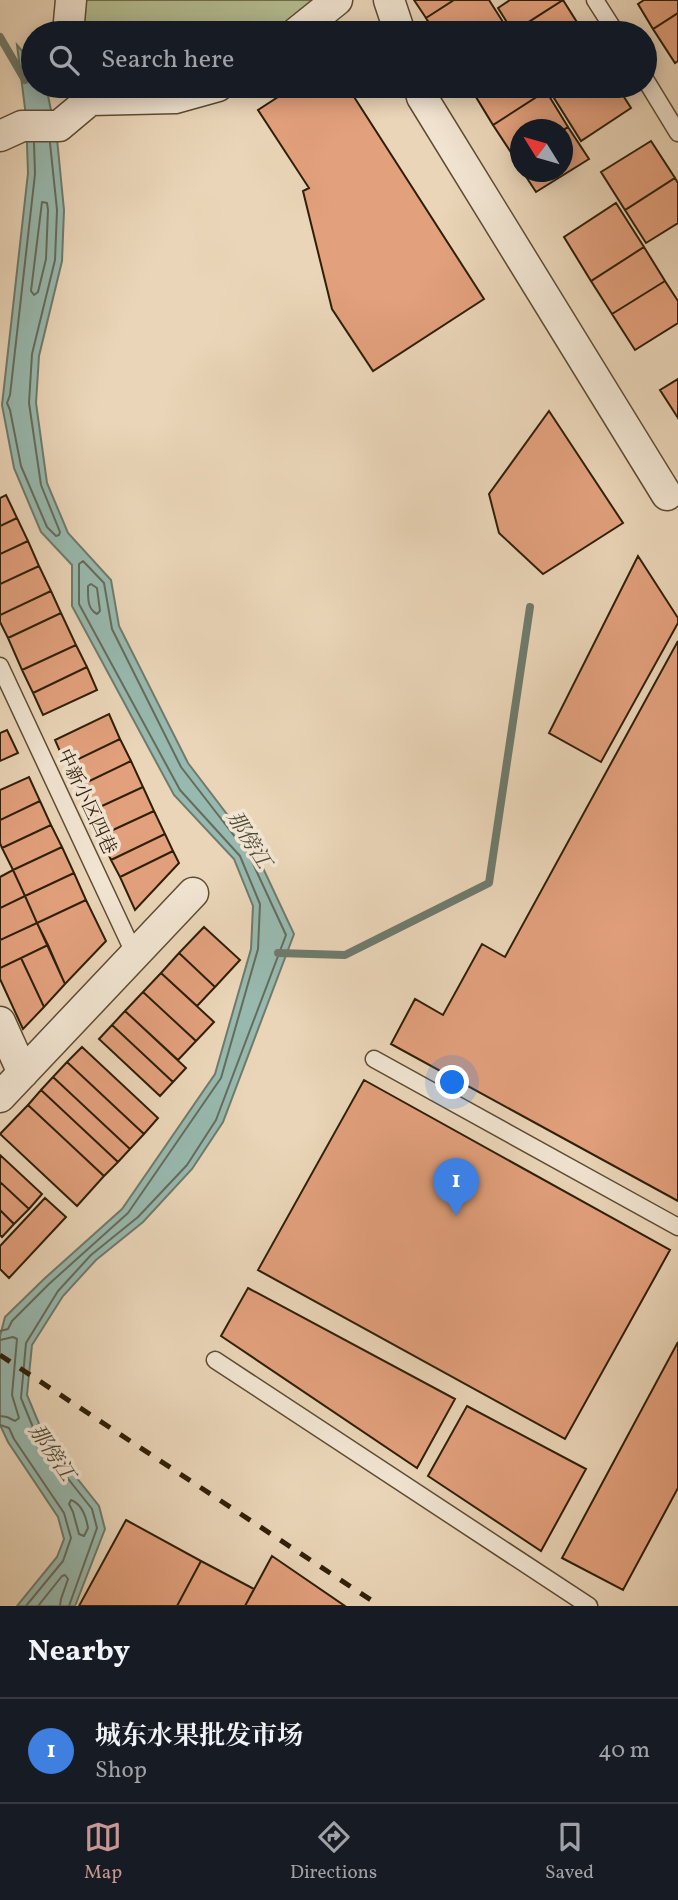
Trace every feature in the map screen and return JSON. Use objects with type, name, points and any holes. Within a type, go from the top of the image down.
[{"type":"street","points":[[69,21],[71,0]]},
{"type":"street","points":[[311,21],[337,0]]},
{"type":"street","points":[[389,0],[396,21]]},
{"type":"street","points":[[11,131],[59,127],[83,98]]},
{"type":"street","points":[[423,98],[674,499]]},
{"type":"street","points":[[0,1097],[193,893]]},
{"type":"street","points":[[0,1022],[23,1073]]},
{"type":"lane","points":[[595,0],[608,21]]},
{"type":"lane","points":[[657,98],[678,132]]},
{"type":"lane","name":"中新小区四巷","points":[[0,666],[135,955]]},
{"type":"lane","points":[[374,1059],[678,1227]]},
{"type":"lane","points":[[215,1360],[589,1606]]},
{"type":"green space","points":[[81,0],[317,0],[295,21],[78,21]]},
{"type":"water","points":[[17,45],[21,50],[21,77]]},
{"type":"water","points":[[24,98],[48,98],[57,139],[64,210],[62,261],[39,356],[36,403],[47,483],[68,533],[111,580],[119,626],[188,763],[255,851],[294,934],[223,1122],[192,1169],[143,1222],[96,1260],[63,1296],[32,1345],[27,1395],[45,1438],[99,1506],[105,1529],[75,1606],[17,1606],[57,1557],[64,1539],[58,1517],[8,1442],[0,1425],[0,1336],[5,1317],[122,1209],[215,1074],[251,949],[253,906],[234,859],[174,795],[72,606],[72,565],[41,532],[14,468],[2,405],[28,173]]},
{"type":"building","points":[[414,0],[454,0],[426,18]]},
{"type":"building","points":[[454,0],[489,0],[502,21],[428,21],[426,18]]},
{"type":"building","points":[[510,0],[563,0],[530,21],[506,21],[498,8]]},
{"type":"building","points":[[563,0],[576,21],[530,21]]},
{"type":"building","points":[[644,0],[678,0],[678,13],[657,26],[657,21],[648,21],[638,4]]},
{"type":"building","points":[[678,13],[678,61],[675,63],[657,35],[657,26]]},
{"type":"building","points":[[276,98],[355,98],[484,299],[373,371],[332,309],[303,191],[309,188],[258,110]]},
{"type":"building","points":[[477,98],[535,98],[493,125]]},
{"type":"building","points":[[535,98],[550,98],[563,119],[510,119],[510,151],[493,125]]},
{"type":"building","points":[[554,98],[625,98],[631,108],[581,141],[573,128],[573,119],[567,119]]},
{"type":"building","points":[[573,135],[589,159],[573,169]]},
{"type":"building","points":[[651,141],[675,178],[625,210],[601,172]]},
{"type":"building","points":[[675,178],[678,183],[678,223],[646,243],[625,210]]},
{"type":"building","points":[[530,182],[552,182],[536,192]]},
{"type":"building","points":[[616,203],[644,247],[591,281],[564,237]]},
{"type":"building","points":[[644,247],[665,281],[612,314],[591,281]]},
{"type":"building","points":[[665,281],[678,301],[678,323],[635,350],[612,314]]},
{"type":"building","points":[[678,379],[678,418],[660,390]]},
{"type":"building","points":[[549,411],[623,523],[543,574],[499,533],[489,494]]},
{"type":"building","points":[[6,495],[17,518],[0,526],[0,498]]},
{"type":"building","points":[[17,518],[28,541],[0,554],[0,526]]},
{"type":"building","points":[[28,541],[39,566],[0,584],[0,554]]},
{"type":"building","points":[[638,556],[678,618],[678,623],[601,762],[549,733]]},
{"type":"building","points":[[39,566],[51,591],[0,615],[0,584]]},
{"type":"building","points":[[51,591],[61,613],[8,638],[0,622],[0,615]]},
{"type":"building","points":[[61,613],[76,645],[22,670],[8,638]]},
{"type":"building","points":[[678,641],[678,1201],[391,1044],[415,999],[443,1015],[482,944],[505,957]]},
{"type":"building","points":[[76,645],[87,667],[33,693],[22,670]]},
{"type":"building","points":[[87,667],[97,690],[43,715],[33,693]]},
{"type":"building","points":[[109,714],[120,739],[66,765],[55,740]]},
{"type":"building","points":[[7,730],[18,753],[0,761],[0,733]]},
{"type":"building","points":[[120,739],[131,761],[77,787],[66,765]]},
{"type":"building","points":[[131,761],[143,787],[89,812],[77,787]]},
{"type":"building","points":[[29,777],[40,801],[0,820],[0,790]]},
{"type":"building","points":[[143,787],[154,811],[100,836],[89,812]]},
{"type":"building","points":[[40,801],[51,825],[2,848],[0,820]]},
{"type":"building","points":[[154,811],[165,834],[111,860],[100,836]]},
{"type":"building","points":[[51,825],[62,847],[13,870],[2,848]]},
{"type":"building","points":[[165,834],[173,851],[120,877],[111,860]]},
{"type":"building","points":[[62,847],[74,873],[25,896],[13,870]]},
{"type":"building","points":[[173,851],[179,863],[135,910],[120,877]]},
{"type":"building","points":[[13,870],[25,896],[0,908],[0,877]]},
{"type":"building","points":[[74,873],[86,900],[37,923],[25,896]]},
{"type":"building","points":[[25,896],[37,923],[0,940],[0,908]]},
{"type":"building","points":[[86,900],[106,941],[65,984],[37,923]]},
{"type":"building","points":[[37,923],[48,945],[0,968],[0,940]]},
{"type":"building","points":[[204,927],[240,960],[215,987],[179,953]]},
{"type":"building","points":[[48,945],[65,984],[44,1007],[21,958]]},
{"type":"building","points":[[179,953],[215,987],[197,1006],[161,973]]},
{"type":"building","points":[[21,958],[44,1007],[23,1029],[0,979],[0,968]]},
{"type":"building","points":[[161,973],[214,1022],[196,1041],[143,992]]},
{"type":"building","points":[[143,992],[196,1041],[178,1060],[125,1011]]},
{"type":"building","points":[[125,1011],[186,1068],[173,1082],[112,1025]]},
{"type":"building","points":[[112,1025],[173,1082],[160,1096],[99,1039]]},
{"type":"building","points":[[82,1047],[158,1118],[144,1134],[67,1062]]},
{"type":"building","points":[[67,1062],[144,1134],[130,1149],[53,1077]]},
{"type":"building","points":[[53,1077],[130,1149],[118,1162],[41,1090]]},
{"type":"building","points":[[364,1080],[670,1250],[565,1439],[258,1270]]},
{"type":"building","points":[[41,1090],[118,1162],[104,1176],[28,1105]]},
{"type":"building","points":[[28,1105],[104,1176],[77,1206],[0,1134]]},
{"type":"building","points":[[0,1155],[42,1194],[29,1209],[0,1182]]},
{"type":"building","points":[[0,1182],[29,1209],[14,1224],[0,1210]]},
{"type":"building","points":[[45,1198],[66,1217],[9,1278],[0,1269],[0,1246]]},
{"type":"building","points":[[0,1210],[14,1224],[2,1237],[0,1235]]},
{"type":"building","points":[[248,1288],[455,1399],[417,1468],[221,1336]]},
{"type":"building","points":[[678,1342],[678,1488],[623,1590],[562,1558]]},
{"type":"building","points":[[467,1406],[586,1469],[541,1551],[428,1476]]},
{"type":"building","points":[[126,1520],[201,1561],[177,1606],[79,1606]]},
{"type":"building","points":[[272,1556],[345,1606],[245,1606]]},
{"type":"building","points":[[201,1561],[254,1589],[245,1606],[177,1606]]},
{"type":"waterway","name":"那傍江","points":[[0,37],[21,73]]},
{"type":"waterway","points":[[278,953],[345,955],[489,883],[530,607]]},
{"type":"railway","points":[[0,1355],[380,1606]]},
{"type":"place","name":"城东水果批发市场","points":[[456,1216]]}]
